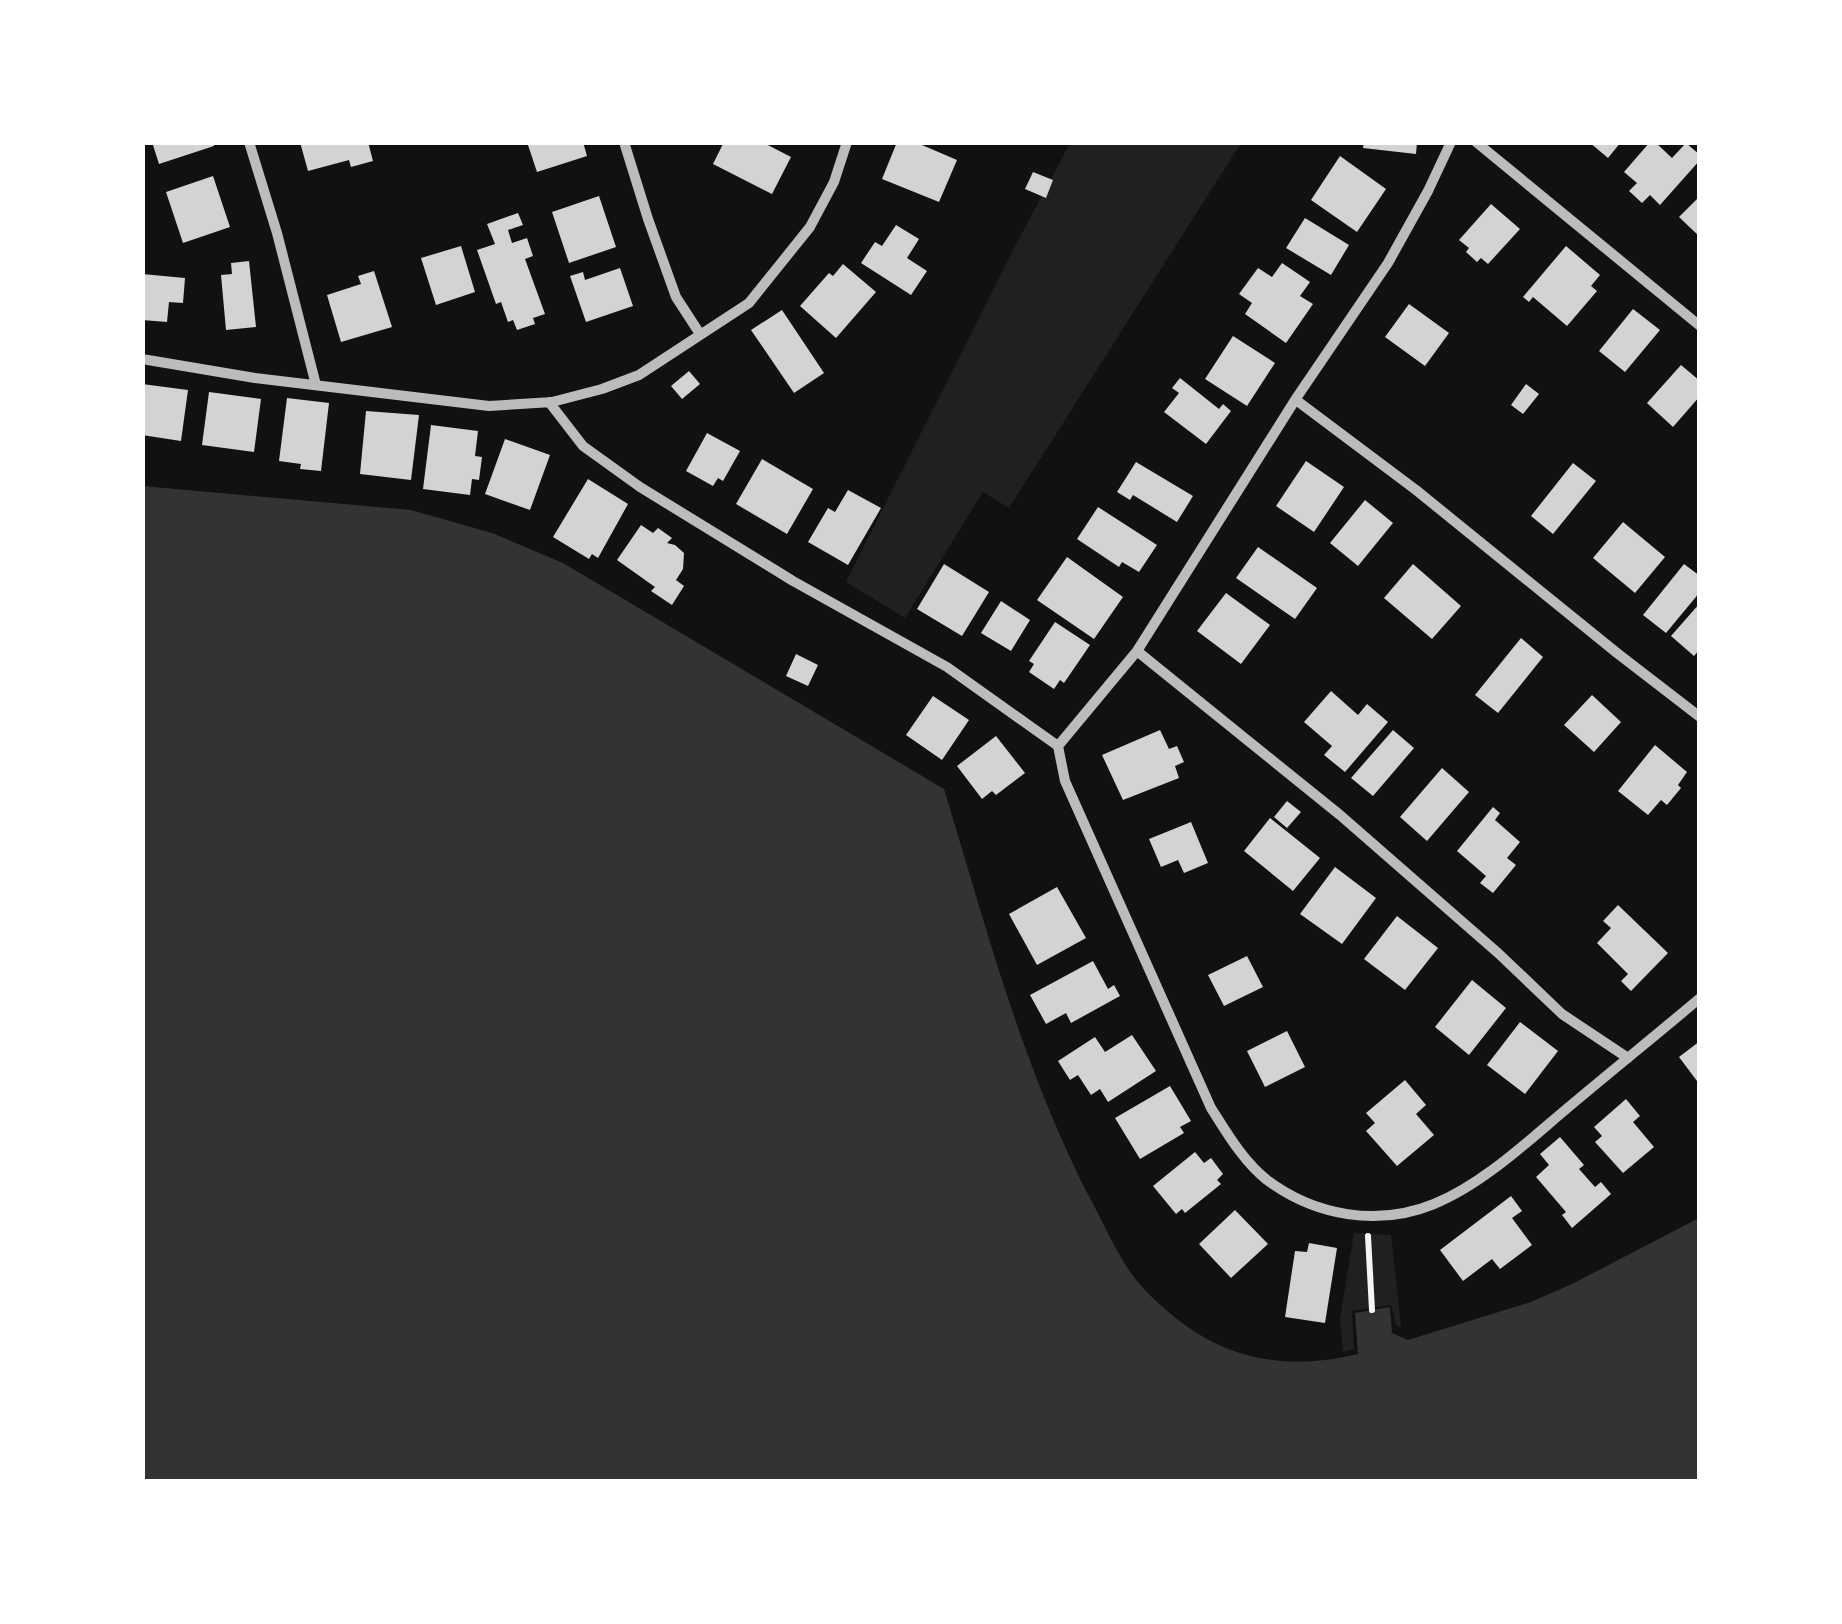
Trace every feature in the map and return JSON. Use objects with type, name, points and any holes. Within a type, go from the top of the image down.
[{"type":"street","points":[[248,142],[277,232],[316,385]]},
{"type":"street","points":[[624,142],[676,297],[700,334]]},
{"type":"street","points":[[142,359],[490,406],[549,402],[602,389],[639,375],[749,303],[810,226],[834,182],[847,142]]},
{"type":"street","points":[[1058,746],[1136,651],[1388,263],[1451,142]]},
{"type":"street","points":[[1476,142],[1700,326]]},
{"type":"street","points":[[1296,400],[1416,490],[1700,717]]},
{"type":"street","points":[[549,402],[583,446],[640,487],[793,581],[947,668],[1058,746],[1066,780],[1211,1108],[1238,1151],[1266,1179],[1299,1199],[1331,1212],[1368,1217],[1392,1216],[1434,1204],[1517,1150],[1700,998]]},
{"type":"street","points":[[1136,651],[1340,815],[1562,1014],[1628,1058]]},
{"type":"path","points":[[1368,1217],[1372,1310]]},
{"type":"shaded area","points":[[1070,143],[1241,143],[1009,508],[983,492],[905,618],[846,582]]},
{"type":"shaded area","points":[[142,486],[411,510],[492,533],[563,563],[944,789],[1009,1000],[1069,1154],[1136,1280],[1167,1311],[1216,1343],[1268,1360],[1326,1360],[1358,1354],[1355,1313],[1390,1307],[1392,1333],[1408,1340],[1531,1302],[1699,1218],[1699,1481],[143,1481]]},
{"type":"shaded area","points":[[1354,1233],[1391,1235],[1401,1327],[1396,1325],[1391,1305],[1352,1311],[1354,1349],[1343,1352],[1340,1319]]},
{"type":"building","points":[[152,142],[213,142],[214,146],[159,164]]},
{"type":"building","points":[[300,142],[368,142],[373,161],[351,167],[349,160],[308,171]]},
{"type":"building","points":[[527,142],[583,142],[587,156],[537,172]]},
{"type":"building","points":[[724,142],[762,142],[791,157],[772,194],[713,164]]},
{"type":"building","points":[[897,142],[915,142],[957,160],[939,202],[882,179]]},
{"type":"building","points":[[1364,142],[1417,142],[1416,154],[1363,148]]},
{"type":"building","points":[[1589,142],[1621,142],[1608,158]]},
{"type":"building","points":[[1650,142],[1672,158],[1686,143],[1700,155],[1700,160],[1660,205],[1650,195],[1642,203],[1629,191],[1637,183],[1624,172]]},
{"type":"building","points":[[1340,156],[1386,189],[1357,232],[1311,200]]},
{"type":"building","points":[[1033,172],[1053,180],[1046,198],[1025,189]]},
{"type":"building","points":[[213,176],[230,227],[183,243],[166,192]]},
{"type":"building","points":[[599,196],[616,247],[569,263],[552,212]]},
{"type":"building","points":[[1700,196],[1700,237],[1679,217]]},
{"type":"building","points":[[1491,204],[1520,229],[1488,264],[1481,258],[1477,262],[1459,240]]},
{"type":"building","points":[[518,213],[523,225],[508,230],[512,243],[527,238],[533,256],[525,259],[545,314],[533,318],[535,324],[517,330],[513,320],[508,322],[501,302],[496,304],[477,250],[495,244],[487,224]]},
{"type":"building","points":[[1305,218],[1349,245],[1331,275],[1286,248]]},
{"type":"building","points":[[896,225],[919,239],[907,258],[927,271],[911,295],[861,263],[875,242],[882,246]]},
{"type":"building","points":[[461,246],[475,292],[436,305],[421,258]]},
{"type":"building","points":[[1566,246],[1600,275],[1591,286],[1597,291],[1567,326],[1533,297],[1529,302],[1523,297]]},
{"type":"building","points":[[249,261],[256,327],[226,330],[221,275],[232,274],[231,263]]},
{"type":"building","points":[[1282,263],[1310,282],[1300,296],[1313,304],[1286,343],[1245,314],[1252,303],[1239,294],[1258,268],[1272,277]]},
{"type":"building","points":[[843,264],[876,292],[836,338],[800,306],[829,273],[833,276]]},
{"type":"building","points":[[620,268],[633,306],[586,322],[570,276],[583,272],[585,280]]},
{"type":"building","points":[[374,271],[392,327],[341,342],[327,295],[361,284],[358,276]]},
{"type":"building","points":[[142,274],[185,278],[183,303],[169,302],[167,322],[142,320]]},
{"type":"building","points":[[1409,304],[1449,333],[1425,366],[1385,337]]},
{"type":"building","points":[[1633,309],[1660,330],[1625,372],[1599,351]]},
{"type":"building","points":[[782,310],[824,373],[794,393],[751,330]]},
{"type":"building","points":[[1233,336],[1275,363],[1247,406],[1205,379]]},
{"type":"building","points":[[1681,365],[1700,381],[1700,396],[1673,427],[1647,403]]},
{"type":"building","points":[[689,371],[700,384],[682,399],[671,386]]},
{"type":"building","points":[[1180,378],[1219,409],[1223,404],[1231,411],[1206,444],[1164,412],[1179,393],[1172,388]]},
{"type":"building","points":[[142,384],[188,390],[181,441],[142,435]]},
{"type":"building","points":[[1526,384],[1539,394],[1523,414],[1511,405]]},
{"type":"building","points":[[209,392],[261,399],[254,452],[202,445]]},
{"type":"building","points":[[287,398],[329,403],[321,471],[279,461]]},
{"type":"building","points":[[366,411],[419,415],[411,480],[360,474]]},
{"type":"building","points":[[431,425],[478,431],[475,456],[482,457],[479,480],[472,479],[470,495],[423,489]]},
{"type":"building","points":[[707,433],[740,451],[723,481],[718,478],[713,486],[686,471]]},
{"type":"building","points":[[505,439],[550,455],[530,510],[485,494]]},
{"type":"building","points":[[762,459],[813,489],[787,534],[736,504]]},
{"type":"building","points":[[1306,461],[1344,487],[1314,532],[1276,506]]},
{"type":"building","points":[[1136,462],[1193,496],[1177,522],[1133,495],[1130,500],[1117,492]]},
{"type":"building","points":[[1573,463],[1596,481],[1553,534],[1531,516]]},
{"type":"building","points":[[588,479],[628,504],[598,558],[592,554],[589,559],[553,537]]},
{"type":"building","points":[[848,490],[881,508],[848,565],[808,542],[828,508],[835,512]]},
{"type":"building","points":[[1365,500],[1393,523],[1358,566],[1330,543]]},
{"type":"building","points":[[1098,507],[1157,545],[1139,572],[1122,562],[1119,567],[1077,539]]},
{"type":"building","points":[[1623,522],[1665,557],[1635,593],[1593,558]]},
{"type":"building","points":[[641,525],[653,533],[658,528],[672,538],[667,543],[684,553],[683,569],[676,580],[684,586],[672,605],[651,591],[655,587],[617,560]]},
{"type":"building","points":[[1258,547],[1317,588],[1295,619],[1236,578]]},
{"type":"building","points":[[1067,557],[1123,597],[1094,639],[1037,600]]},
{"type":"building","points":[[944,564],[989,592],[962,636],[917,609]]},
{"type":"building","points":[[1413,564],[1461,606],[1432,639],[1384,598]]},
{"type":"building","points":[[1684,564],[1700,576],[1700,592],[1666,633],[1643,615]]},
{"type":"building","points":[[1226,593],[1270,625],[1241,664],[1197,631]]},
{"type":"building","points":[[1001,601],[1030,620],[1011,651],[981,633]]},
{"type":"building","points":[[1700,603],[1700,649],[1694,656],[1671,636]]},
{"type":"building","points":[[1055,622],[1090,645],[1064,683],[1060,680],[1054,689],[1029,672],[1034,664],[1029,661]]},
{"type":"building","points":[[1521,638],[1543,657],[1498,713],[1475,695]]},
{"type":"building","points":[[796,654],[818,665],[808,686],[786,676]]},
{"type":"building","points":[[1331,691],[1358,715],[1367,704],[1388,722],[1345,772],[1324,755],[1332,746],[1304,722]]},
{"type":"building","points":[[1592,695],[1621,722],[1594,752],[1564,725]]},
{"type":"building","points":[[933,696],[969,720],[942,760],[906,735]]},
{"type":"building","points":[[1160,730],[1169,749],[1177,746],[1184,762],[1175,766],[1179,778],[1123,800],[1102,755]]},
{"type":"building","points":[[1393,730],[1414,748],[1373,796],[1351,778]]},
{"type":"building","points":[[996,736],[1025,773],[996,795],[992,791],[982,799],[957,766]]},
{"type":"building","points":[[1655,745],[1687,772],[1678,785],[1681,788],[1667,805],[1661,800],[1648,815],[1618,791]]},
{"type":"building","points":[[1442,768],[1469,792],[1427,841],[1400,817]]},
{"type":"building","points":[[1287,801],[1301,812],[1287,828],[1274,817]]},
{"type":"building","points":[[1493,807],[1500,813],[1495,820],[1520,842],[1507,858],[1516,865],[1493,893],[1480,883],[1486,876],[1457,851]]},
{"type":"building","points":[[1270,818],[1320,858],[1293,891],[1244,851]]},
{"type":"building","points":[[1191,822],[1208,863],[1184,873],[1178,860],[1161,867],[1149,839]]},
{"type":"building","points":[[1335,867],[1376,898],[1342,944],[1300,914]]},
{"type":"building","points":[[1057,887],[1086,938],[1037,965],[1009,914]]},
{"type":"building","points":[[1618,905],[1668,953],[1631,991],[1621,981],[1628,974],[1597,943],[1611,928],[1603,921]]},
{"type":"building","points":[[1397,916],[1438,948],[1405,990],[1364,959]]},
{"type":"building","points":[[1247,956],[1263,987],[1224,1006],[1208,975]]},
{"type":"building","points":[[1093,961],[1108,989],[1114,985],[1120,996],[1071,1023],[1066,1013],[1046,1024],[1030,995]]},
{"type":"building","points":[[1472,980],[1506,1008],[1469,1055],[1435,1027]]},
{"type":"building","points":[[1520,1022],[1558,1051],[1525,1094],[1487,1065]]},
{"type":"building","points":[[1287,1031],[1305,1067],[1265,1087],[1247,1051]]},
{"type":"building","points":[[1132,1035],[1156,1071],[1108,1102],[1100,1089],[1091,1095],[1078,1075],[1070,1080],[1058,1061],[1095,1037],[1105,1052]]},
{"type":"building","points":[[1700,1041],[1700,1085],[1679,1057]]},
{"type":"building","points":[[1405,1080],[1426,1105],[1416,1114],[1434,1135],[1397,1166],[1366,1131],[1375,1123],[1366,1113]]},
{"type":"building","points":[[1170,1086],[1191,1121],[1180,1127],[1184,1133],[1140,1159],[1115,1118]]},
{"type":"building","points":[[1626,1099],[1640,1116],[1633,1122],[1654,1147],[1623,1173],[1595,1142],[1602,1136],[1594,1127]]},
{"type":"building","points":[[1560,1137],[1584,1165],[1579,1169],[1595,1187],[1601,1182],[1611,1194],[1572,1228],[1562,1215],[1566,1212],[1536,1177],[1549,1165],[1540,1154]]},
{"type":"building","points":[[1195,1152],[1204,1163],[1211,1158],[1223,1174],[1217,1180],[1221,1184],[1185,1213],[1182,1209],[1176,1214],[1153,1186]]},
{"type":"building","points":[[1511,1196],[1522,1211],[1512,1218],[1532,1245],[1500,1269],[1492,1259],[1463,1281],[1440,1250]]},
{"type":"building","points":[[1235,1210],[1268,1244],[1231,1278],[1199,1244]]},
{"type":"building","points":[[1309,1243],[1337,1248],[1325,1323],[1285,1317],[1295,1251],[1307,1252]]}]
